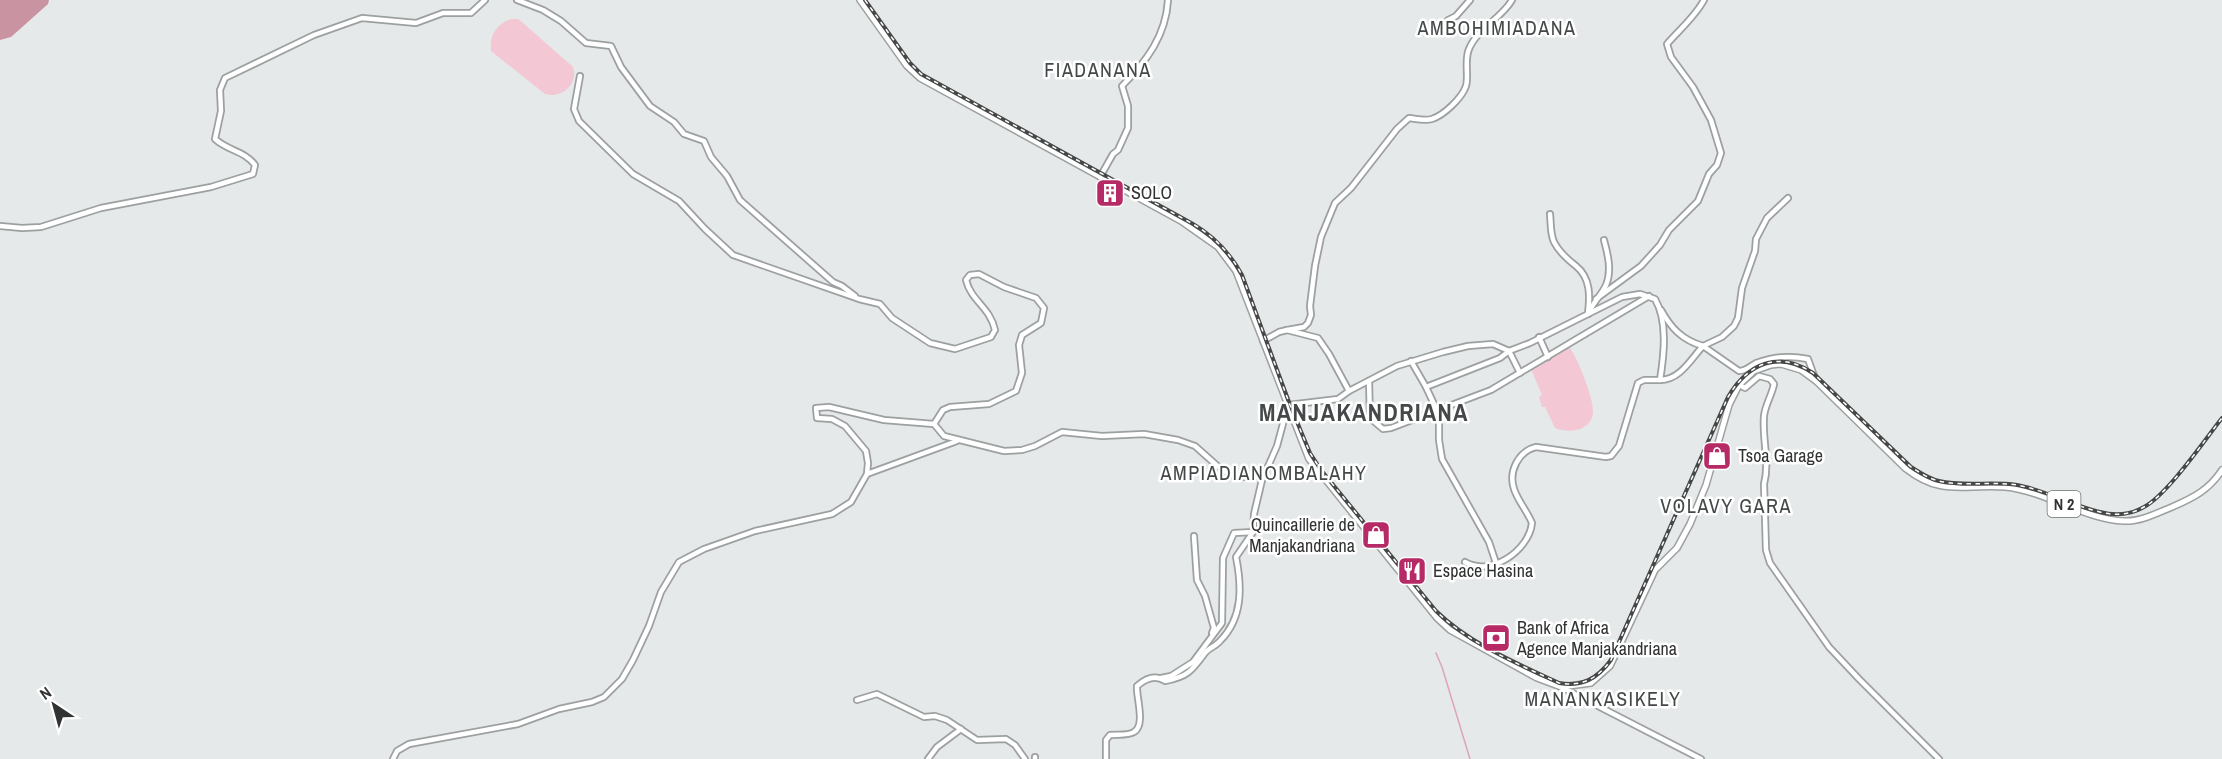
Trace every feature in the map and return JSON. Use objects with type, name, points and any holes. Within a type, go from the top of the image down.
[{"type":"main road","points":[[860,0],[907,66],[920,78],[1181,221],[1218,247],[1236,271],[1309,459],[1437,618],[1450,630],[1537,678],[1561,687],[1591,683],[1610,666],[1655,570],[1677,548],[1690,524],[1706,485],[1729,405],[1739,385]]},
{"type":"main road","name":"N 2","points":[[1739,385],[1754,371],[1771,365],[1781,364],[1801,370],[1816,381],[1920,480],[1937,486],[1954,488],[2006,487],[2029,492],[2107,519],[2126,522],[2146,517],[2195,498],[2213,484],[2222,470]]},
{"type":"street","points":[[0,226],[41,227],[101,208],[211,187],[253,174],[255,165],[250,158],[226,148],[215,139],[221,111],[220,90],[225,78],[314,35],[362,18],[416,22],[443,13],[471,13],[485,0]]},
{"type":"street","points":[[517,0],[543,10],[561,21],[586,43],[610,46],[621,68],[650,106],[674,122],[684,134],[704,141],[711,157],[727,176],[740,200],[833,282],[859,299]]},
{"type":"street","points":[[1100,177],[1113,154],[1118,150],[1128,128],[1128,106],[1122,86],[1144,64],[1165,26],[1168,0]]},
{"type":"street","points":[[1448,20],[1456,16],[1470,0]]},
{"type":"street","points":[[1263,341],[1278,332],[1304,327],[1308,323],[1321,237],[1335,203],[1351,188],[1397,129],[1409,118],[1422,120],[1434,118],[1450,107],[1460,96],[1465,88],[1469,49],[1487,25],[1504,12],[1512,0]]},
{"type":"street","points":[[1596,299],[1641,266],[1660,245],[1669,230],[1698,201],[1709,174],[1717,165],[1721,153],[1711,120],[1667,47],[1675,35],[1696,15],[1704,0]]},
{"type":"street","points":[[580,76],[574,109],[579,121],[633,174],[680,201],[733,255],[859,299],[880,304],[892,318],[930,343],[955,349],[991,337],[995,330],[988,310],[968,290],[966,280],[970,275],[979,274],[1004,287],[1036,298],[1044,308],[1041,323],[1022,335],[1019,345],[1022,373],[1016,391],[989,404],[950,407],[943,410],[934,424]]},
{"type":"street","points":[[1465,562],[1473,567],[1482,568],[1496,562],[1518,552],[1531,533],[1532,523],[1514,489],[1512,478],[1517,459],[1528,449],[1536,447],[1611,456],[1619,446],[1638,383],[1644,380],[1668,380],[1684,369],[1703,346],[1722,337],[1734,326],[1738,318],[1742,288],[1755,251],[1756,239],[1767,218],[1788,198]]},
{"type":"street","points":[[1550,214],[1555,244],[1588,282],[1588,314]]},
{"type":"street","points":[[1588,314],[1606,286],[1608,256],[1604,240]]},
{"type":"street","points":[[1426,387],[1500,358],[1509,351],[1631,294],[1655,299],[1680,336],[1703,346],[1739,371],[1743,372],[1756,363],[1784,356],[1808,360],[1816,381]]},
{"type":"street","points":[[1369,381],[1370,418],[1373,423],[1383,429],[1391,428],[1491,390],[1649,296]]},
{"type":"street","points":[[1660,308],[1663,333],[1660,380]]},
{"type":"street","points":[[1287,330],[1290,333],[1318,338],[1349,391]]},
{"type":"street","points":[[1539,337],[1548,357]]},
{"type":"street","points":[[1161,678],[1165,681],[1178,678],[1191,671],[1201,661],[1206,651],[1227,633],[1237,614],[1241,596],[1236,557],[1253,532],[1256,505],[1264,475],[1277,446],[1288,405],[1338,399],[1349,391],[1411,362],[1468,346],[1493,344],[1509,351],[1520,373]]},
{"type":"street","points":[[1411,362],[1438,411],[1442,459],[1493,551],[1496,562]]},
{"type":"street","points":[[1739,385],[1745,388],[1759,376],[1770,379],[1774,384],[1766,405],[1764,424],[1766,550],[1770,562],[1829,647],[1939,759]]},
{"type":"street","points":[[393,759],[397,751],[409,744],[518,724],[559,709],[604,698],[622,679],[633,660],[662,592],[679,562],[704,549],[747,534],[812,520],[841,509],[850,502],[867,474],[868,455],[863,446],[839,422],[817,418],[816,408],[829,407],[884,420],[934,424],[944,435],[957,441],[1004,451],[1022,450],[1035,446],[1062,432],[1102,436],[1144,434],[1178,440],[1195,446],[1231,476],[1264,475]]},
{"type":"street","points":[[867,474],[957,441]]},
{"type":"street","points":[[1106,759],[1106,740],[1110,735],[1134,733],[1137,729],[1140,716],[1136,697],[1137,686],[1152,677],[1171,676],[1193,662],[1222,623],[1225,550],[1234,533],[1253,532]]},
{"type":"street","points":[[1194,536],[1197,580],[1205,597],[1214,628],[1211,638]]},
{"type":"street","points":[[1561,687],[1701,759]]},
{"type":"street","points":[[857,700],[877,694],[924,717],[935,716],[947,720],[977,740],[1006,739],[1015,745],[1025,759]]},
{"type":"street","points":[[928,759],[938,747],[961,729]]},
{"type":"shaded area","points":[[0,0],[49,0],[48,4],[11,37],[0,40]]},
{"type":"shaded area","points":[[511,19],[518,19],[522,22],[573,67],[573,79],[567,89],[557,94],[545,94],[491,51],[491,40],[495,31],[501,24]]},
{"type":"shaded area","points":[[1569,347],[1585,379],[1593,407],[1588,424],[1573,431],[1555,428],[1545,407],[1542,407],[1539,397],[1542,395],[1531,369]]},
{"type":"waterway","points":[[1436,653],[1470,759]]},
{"type":"railway","points":[[865,0],[910,63],[921,74],[1193,224],[1221,246],[1242,275],[1290,405],[1310,453],[1321,470],[1436,611],[1449,623],[1510,660],[1559,683],[1575,684],[1588,680],[1600,672],[1611,660],[1728,397],[1745,376],[1765,364],[1788,362],[1813,373],[1911,467],[1932,479],[1958,484],[2017,485],[2111,514],[2133,512],[2153,501],[2185,467],[2222,418]]},
{"type":"place","name":"SOLO","points":[[1110,193]]},
{"type":"place","name":"Tsoa Garage","points":[[1717,456]]},
{"type":"place","name":"Quincaillerie de Manjakandriana","points":[[1376,535]]},
{"type":"place","name":"Espace Hasina","points":[[1412,571]]},
{"type":"place","name":"Bank of Africa Agence Manjakandriana","points":[[1496,638]]},
{"type":"district","name":"AMBOHIMIADANA","points":[[1497,28]]},
{"type":"district","name":"FIADANANA","points":[[1098,70]]},
{"type":"district","name":"MANJAKANDRIANA","points":[[1364,413]]},
{"type":"district","name":"AMPIADIANOMBALAHY","points":[[1264,473]]},
{"type":"district","name":"VOLAVY GARA","points":[[1726,506]]},
{"type":"district","name":"MANANKASIKELY","points":[[1603,699]]}]
